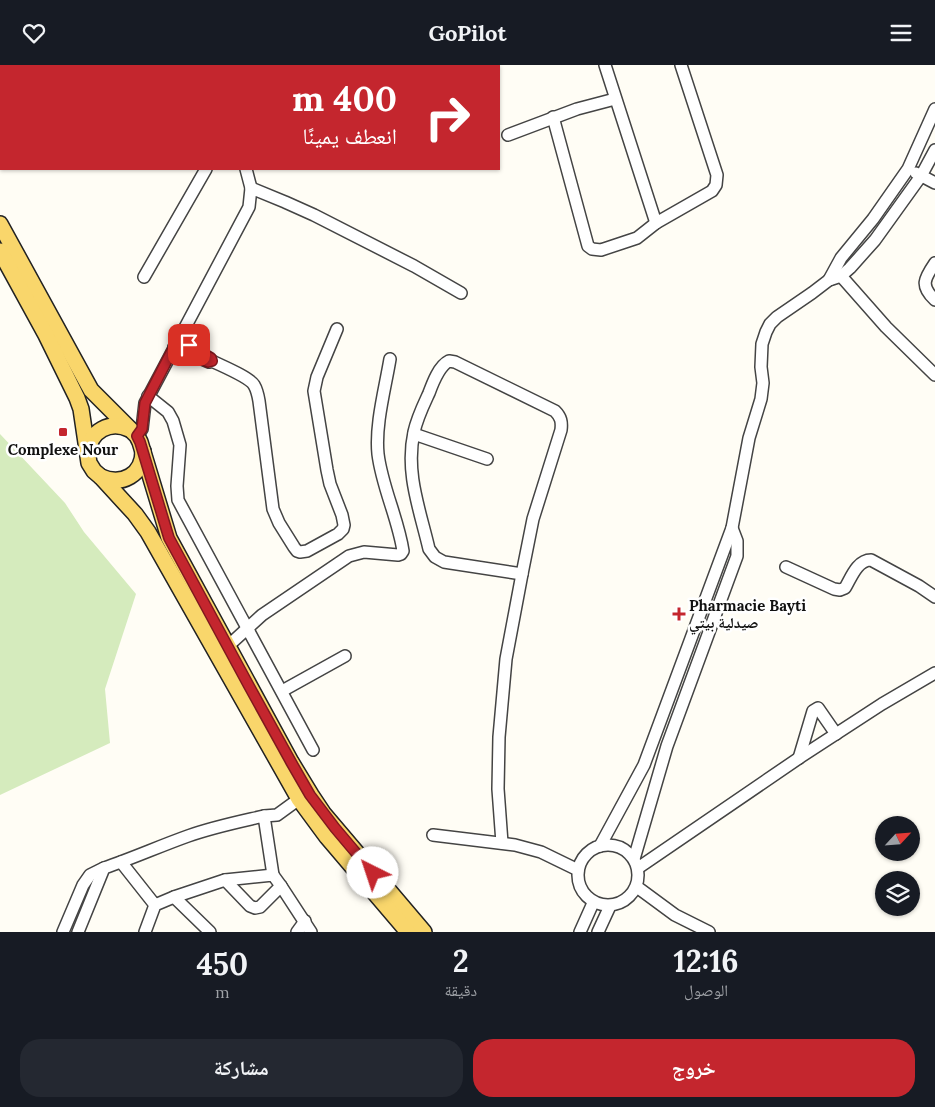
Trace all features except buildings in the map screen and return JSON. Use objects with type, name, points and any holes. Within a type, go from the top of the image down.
[{"type":"main road","points":[[0,224],[91,390],[137,439],[169,538],[310,795],[335,828],[424,932]]},
{"type":"main road","points":[[0,251],[46,335],[77,398],[81,409],[89,463],[94,471],[135,514],[148,532],[299,799],[327,837],[408,932]]},
{"type":"main road","points":[[87,453],[90,441],[102,428],[114,425],[126,428],[137,439],[141,463],[134,474],[121,480],[108,480],[101,477]]},
{"type":"street","points":[[604,65],[656,223]]},
{"type":"street","points":[[553,117],[588,246],[592,249],[601,250],[637,238],[656,223],[712,191],[716,185],[717,175],[681,65]]},
{"type":"street","points":[[508,135],[553,117],[615,99]]},
{"type":"street","points":[[829,280],[841,258],[873,219],[908,169],[935,109]]},
{"type":"street","points":[[600,846],[644,765],[732,528],[749,438],[761,399],[762,344],[766,332],[770,324],[777,317],[829,280],[841,276],[875,240],[921,176],[935,150]]},
{"type":"street","points":[[908,169],[935,183]]},
{"type":"street","points":[[144,277],[205,170]]},
{"type":"street","points":[[137,439],[142,429],[145,403],[249,207],[251,189],[246,170]]},
{"type":"street","points":[[251,189],[314,215],[414,266],[461,293]]},
{"type":"street","points":[[935,263],[925,282],[926,289],[935,300]]},
{"type":"street","points":[[841,276],[886,327],[935,375]]},
{"type":"street","points":[[176,343],[211,358],[212,361],[246,379],[255,387],[259,401],[273,509],[279,523],[294,547],[297,551],[304,552],[338,534],[344,525],[327,471],[314,391],[317,377],[337,329]]},
{"type":"street","points":[[228,646],[262,615],[349,556],[364,552],[398,555],[403,551],[378,456],[377,439],[390,359]]},
{"type":"street","points":[[502,843],[498,789],[499,737],[506,659],[533,519],[561,430],[561,420],[555,411],[458,363],[449,361],[444,364],[433,383],[419,416],[414,434],[411,467],[413,484],[429,549],[439,560],[444,562],[522,574]]},
{"type":"street","points":[[148,397],[168,412],[173,421],[180,445],[177,486],[178,500],[313,750]]},
{"type":"street","points":[[414,434],[487,459]]},
{"type":"street","points":[[636,863],[667,745],[737,557],[737,541],[732,528]]},
{"type":"street","points":[[786,567],[840,590],[845,588],[860,564],[866,560],[871,561],[919,586],[935,597]]},
{"type":"street","points":[[706,596],[720,603]]},
{"type":"street","points":[[282,691],[345,656]]},
{"type":"street","points":[[636,863],[882,704],[935,673]]},
{"type":"street","points":[[799,758],[813,711],[816,708],[818,708],[836,734]]},
{"type":"street","points":[[63,932],[83,885],[90,875],[104,867],[217,826],[277,815],[299,799]]},
{"type":"street","points":[[264,816],[273,875],[311,932]]},
{"type":"street","points":[[433,835],[515,845],[541,853],[578,870]]},
{"type":"street","points":[[610,845],[619,847],[628,852],[636,863],[639,877],[637,887],[625,901],[610,907],[593,903],[580,887],[578,870],[581,862],[593,849],[600,846],[610,845]]},
{"type":"street","points":[[121,862],[155,905]]},
{"type":"street","points":[[78,932],[104,867]]},
{"type":"street","points":[[146,931],[155,905],[225,880],[273,875]]},
{"type":"street","points":[[225,880],[250,906],[255,908],[260,907],[281,886]]},
{"type":"street","points":[[637,887],[675,915],[709,932]]},
{"type":"street","points":[[174,897],[210,932]]},
{"type":"street","points":[[580,932],[593,903]]},
{"type":"street","points":[[598,932],[610,907]]},
{"type":"street","points":[[297,932],[305,921]]},
{"type":"green space","points":[[0,434],[65,503],[84,532],[136,594],[105,689],[110,743],[0,795]]},
{"type":"place","name":"Complexe Nour","points":[[63,432]]},
{"type":"place","name":"Pharmacie Bayti صيدلية بيتي","points":[[679,614]]},
{"type":"route","points":[[189,345],[211,358],[212,361],[208,362],[174,347],[145,403],[142,429],[137,436],[169,538],[310,795],[373,873]]}]
